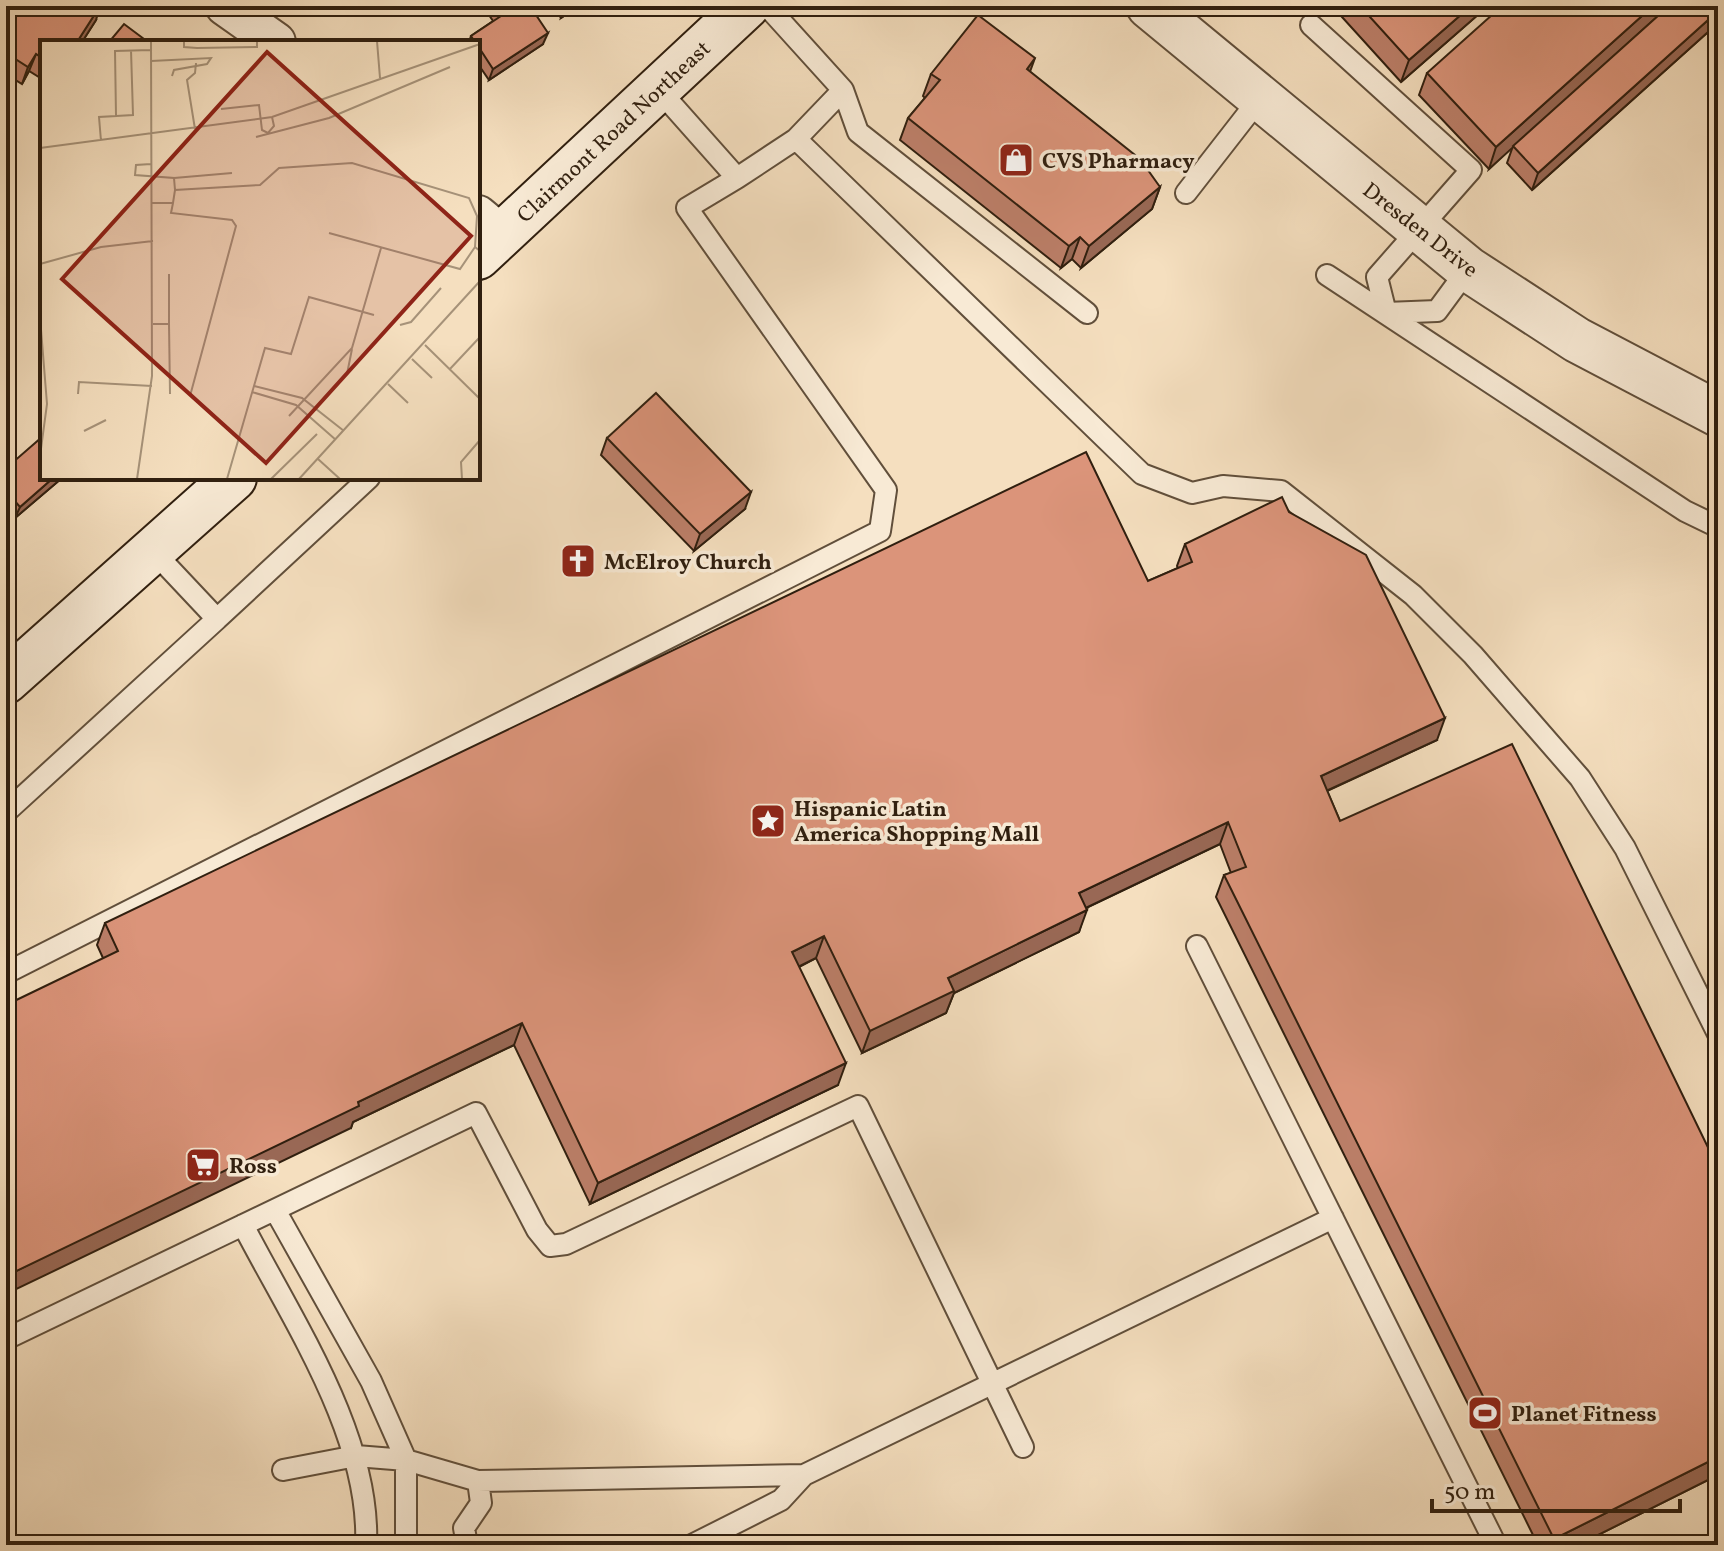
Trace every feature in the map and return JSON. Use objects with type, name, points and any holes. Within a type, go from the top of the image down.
[{"type":"street","points":[[225,6],[273,40]]},
{"type":"street","name":"Clairmont Road Northeast","points":[[486,236],[658,89],[747,6]]},
{"type":"street","name":"Dresden Drive","points":[[1149,6],[1468,269],[1577,340],[1718,414]]},
{"type":"street","points":[[6,681],[232,480]]},
{"type":"lane","points":[[767,6],[843,90],[858,132],[1087,313]]},
{"type":"lane","points":[[1311,25],[1471,170],[1377,277],[1386,313]]},
{"type":"lane","points":[[658,89],[737,178]]},
{"type":"lane","points":[[6,973],[880,531],[886,490],[687,208],[796,139],[843,90]]},
{"type":"lane","points":[[1186,193],[1260,98]]},
{"type":"lane","points":[[796,139],[1142,474],[1192,493],[1223,486],[1281,491],[1413,595],[1502,687],[1580,778],[1625,848],[1718,1034]]},
{"type":"lane","points":[[1386,313],[1437,311],[1468,269]]},
{"type":"lane","points":[[1327,275],[1685,511],[1718,527]]},
{"type":"lane","points":[[6,812],[367,480]]},
{"type":"lane","points":[[153,551],[217,619]]},
{"type":"lane","points":[[1197,946],[1496,1545]]},
{"type":"lane","points":[[6,1339],[476,1113],[537,1230],[550,1246],[566,1244],[858,1106],[1023,1447]]},
{"type":"lane","points":[[275,1210],[371,1381],[406,1460],[406,1545]]},
{"type":"lane","points":[[692,1545],[781,1500],[804,1475],[1333,1218]]},
{"type":"lane","points":[[243,1225],[343,1419],[356,1456],[366,1545]]},
{"type":"lane","points":[[283,1470],[356,1456],[406,1460],[478,1481],[804,1475]]},
{"type":"lane","points":[[467,1545],[464,1528],[481,1503],[478,1481]]},
{"type":"building","points":[[6,6],[100,6],[78,40],[40,40],[40,57],[36,54],[28,67],[6,53]]},
{"type":"building","points":[[495,6],[530,6],[548,33],[493,69],[480,49],[480,40],[474,40],[471,36],[501,16]]},
{"type":"building","points":[[1360,6],[1471,6],[1409,60]]},
{"type":"building","points":[[1502,6],[1653,6],[1496,147],[1427,73]]},
{"type":"building","points":[[1669,6],[1718,6],[1718,11],[1538,173],[1513,146]]},
{"type":"building","name":"CVS Pharmacy","points":[[978,15],[1035,58],[1027,69],[1140,159],[1160,187],[1089,246],[1080,237],[1069,246],[908,118],[940,80],[931,74]]},
{"type":"building","points":[[124,24],[145,40],[111,40]]},
{"type":"building","points":[[656,393],[751,492],[700,534],[607,438]]},
{"type":"building","points":[[40,439],[40,480],[51,480],[20,507],[6,491],[6,459],[11,464]]},
{"type":"building","points":[[1086,452],[1148,581],[1192,562],[1185,544],[1282,497],[1289,512],[1366,555],[1445,718],[1321,776],[1340,821],[1512,744],[1718,1168],[1718,1457],[1554,1539],[1224,875],[1246,867],[1228,822],[1079,893],[1087,910],[948,978],[954,991],[870,1031],[824,936],[792,952],[846,1063],[598,1183],[522,1023],[358,1102],[359,1106],[6,1276],[6,1005],[118,951],[105,923]]},
{"type":"place","name":"CVS Pharmacy","points":[[1016,160]]},
{"type":"place","name":"McElroy Church","points":[[578,561]]},
{"type":"place","name":"Hispanic Latin America Shopping Mall","points":[[768,821]]},
{"type":"place","name":"Ross","points":[[203,1165]]},
{"type":"place","name":"Planet Fitness","points":[[1485,1413]]}]
